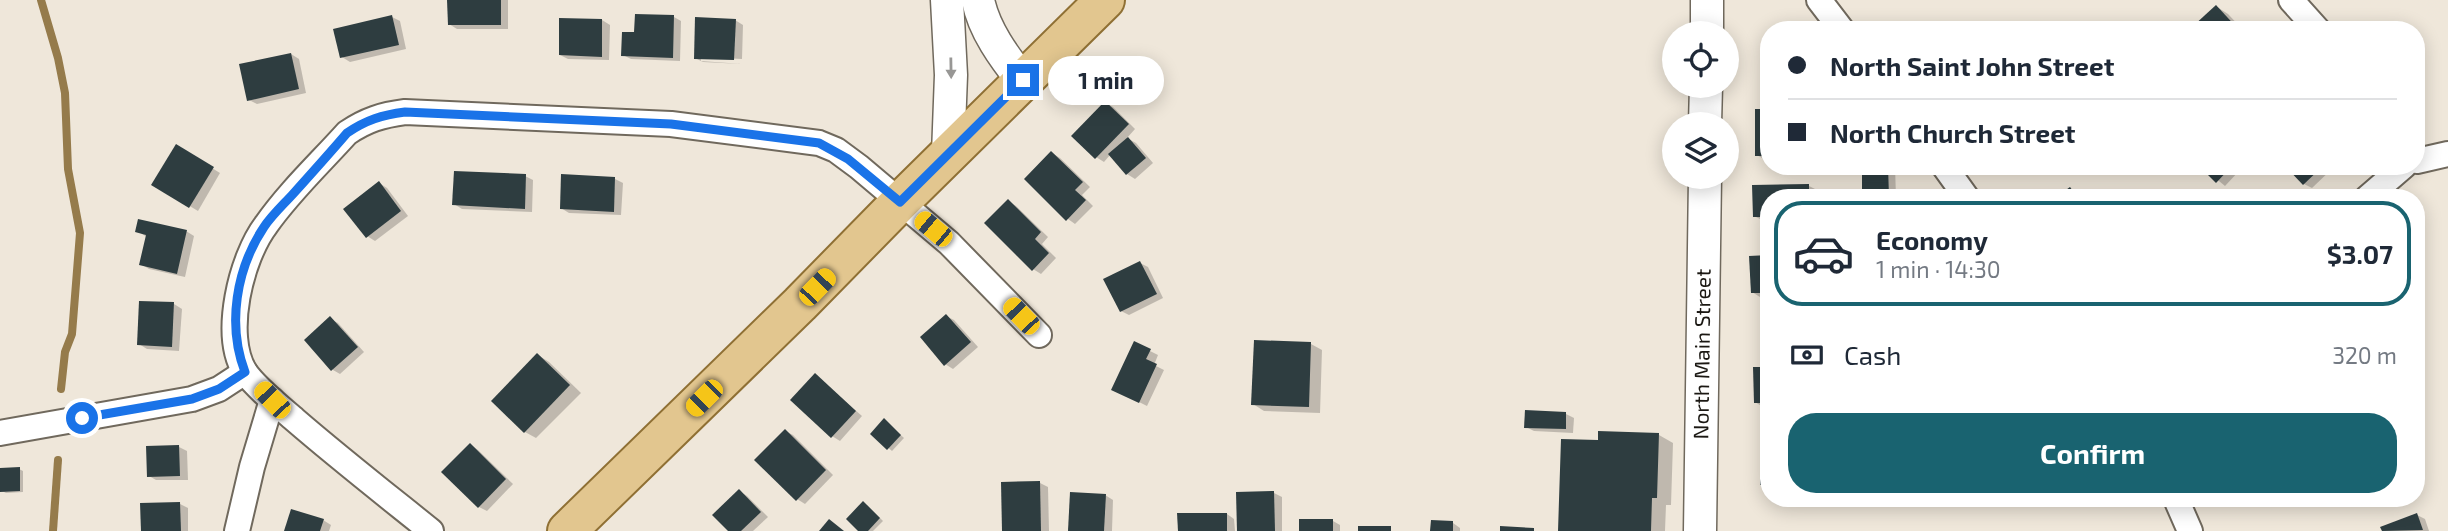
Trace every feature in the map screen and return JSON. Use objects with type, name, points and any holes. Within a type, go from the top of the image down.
[{"type":"main road","points":[[567,531],[800,304],[1105,0]]},
{"type":"street","points":[[947,0],[951,75],[948,154]]},
{"type":"street","points":[[978,0],[981,14],[999,51],[1023,80]]},
{"type":"street","points":[[1706,21],[1707,0]]},
{"type":"street","points":[[1819,0],[1835,21]]},
{"type":"street","points":[[2291,0],[2310,21]]},
{"type":"street","points":[[431,531],[272,400],[245,372],[238,354],[235,317],[240,281],[253,246],[265,225],[347,133],[378,116],[405,112],[671,124],[819,143],[844,156],[949,243],[1039,334]]},
{"type":"street","points":[[2425,159],[2448,154]]},
{"type":"street","points":[[2377,189],[2394,175]]},
{"type":"street","name":"North Main Street","points":[[1700,531],[1705,189]]},
{"type":"street","points":[[0,433],[192,399],[219,389],[245,372]]},
{"type":"street","points":[[236,531],[272,400]]},
{"type":"street","points":[[2180,507],[2190,531]]},
{"type":"building","points":[[447,0],[501,0],[501,25],[448,25]]},
{"type":"building","points":[[2216,5],[2231,21],[2199,21]]},
{"type":"building","points":[[635,14],[674,15],[673,58],[621,56],[622,32],[634,32]]},
{"type":"building","points":[[392,15],[399,45],[340,58],[333,29]]},
{"type":"building","points":[[695,17],[736,19],[734,60],[694,59]]},
{"type":"building","points":[[559,18],[602,19],[602,57],[559,55]]},
{"type":"building","points":[[291,53],[299,89],[247,101],[239,64]]},
{"type":"building","points":[[1105,101],[1129,124],[1095,159],[1071,136]]},
{"type":"building","points":[[1755,109],[1760,109],[1760,156],[1755,156]]},
{"type":"building","points":[[1128,137],[1146,158],[1126,175],[1108,154]]},
{"type":"building","points":[[176,144],[214,167],[189,208],[151,185]]},
{"type":"building","points":[[1051,151],[1083,182],[1075,190],[1086,200],[1066,221],[1024,179]]},
{"type":"building","points":[[454,171],[526,174],[525,209],[452,205]]},
{"type":"building","points":[[561,174],[615,177],[614,212],[560,209]]},
{"type":"building","points":[[1862,175],[1888,175],[1889,189],[1862,189]]},
{"type":"building","points":[[2208,175],[2224,175],[2216,183]]},
{"type":"building","points":[[2294,175],[2314,175],[2303,185]]},
{"type":"building","points":[[379,181],[401,211],[366,238],[343,209]]},
{"type":"building","points":[[1809,184],[1809,189],[1760,189],[1760,217],[1753,217],[1752,185]]},
{"type":"building","points":[[1008,199],[1041,232],[1035,239],[1049,253],[1032,271],[984,223]]},
{"type":"building","points":[[138,219],[187,230],[177,274],[139,265],[146,235],[135,232]]},
{"type":"building","points":[[1760,255],[1760,293],[1751,293],[1749,256]]},
{"type":"building","points":[[1140,261],[1157,294],[1120,312],[1103,279]]},
{"type":"building","points":[[139,301],[174,302],[172,347],[137,345]]},
{"type":"building","points":[[946,314],[971,342],[944,366],[920,337]]},
{"type":"building","points":[[330,316],[358,347],[331,371],[304,340]]},
{"type":"building","points":[[1254,340],[1311,342],[1309,407],[1251,405]]},
{"type":"building","points":[[1134,341],[1151,349],[1146,359],[1157,364],[1139,403],[1111,390]]},
{"type":"building","points":[[537,353],[570,385],[524,433],[491,401]]},
{"type":"building","points":[[1753,367],[1760,367],[1760,403],[1754,403]]},
{"type":"building","points":[[815,373],[856,411],[831,438],[790,400]]},
{"type":"building","points":[[1525,410],[1566,412],[1566,429],[1524,428]]},
{"type":"building","points":[[884,418],[901,435],[887,450],[870,434]]},
{"type":"building","points":[[785,429],[826,470],[796,501],[754,460]]},
{"type":"building","points":[[1598,431],[1659,433],[1657,498],[1652,498],[1651,531],[1558,531],[1561,439],[1598,440]]},
{"type":"building","points":[[470,443],[506,479],[478,508],[441,472]]},
{"type":"building","points":[[179,445],[180,476],[147,477],[146,446]]},
{"type":"building","points":[[20,467],[20,491],[0,492],[0,468]]},
{"type":"building","points":[[1040,481],[1041,531],[1002,531],[1001,482]]},
{"type":"building","points":[[739,489],[761,512],[741,531],[728,531],[712,515]]},
{"type":"building","points":[[1274,491],[1275,531],[1237,531],[1236,492]]},
{"type":"building","points":[[1070,492],[1106,494],[1104,531],[1068,531]]},
{"type":"building","points":[[863,501],[880,518],[868,531],[858,531],[846,519]]},
{"type":"building","points":[[180,502],[181,531],[141,531],[140,503]]},
{"type":"building","points":[[291,509],[324,519],[320,531],[284,531]]},
{"type":"building","points":[[1177,513],[1227,513],[1227,531],[1178,531]]},
{"type":"building","points":[[2417,513],[2423,530],[2382,531],[2380,527]]},
{"type":"building","points":[[829,519],[844,531],[819,531]]},
{"type":"building","points":[[1299,519],[1333,519],[1333,531],[1299,531]]},
{"type":"building","points":[[1431,520],[1453,521],[1453,531],[1430,531]]},
{"type":"building","points":[[1358,526],[1391,526],[1391,531],[1358,531]]},
{"type":"building","points":[[1500,526],[1534,528],[1534,531],[1500,531]]},
{"type":"waterway","points":[[41,0],[65,93],[68,169],[80,233],[72,334],[65,352],[61,389]]},
{"type":"waterway","points":[[53,531],[58,460]]},
{"type":"route","points":[[82,418],[192,399],[219,389],[245,372],[238,354],[235,317],[240,281],[253,246],[265,225],[347,133],[378,116],[405,112],[671,124],[819,143],[836,150],[900,202],[1023,80]]}]
